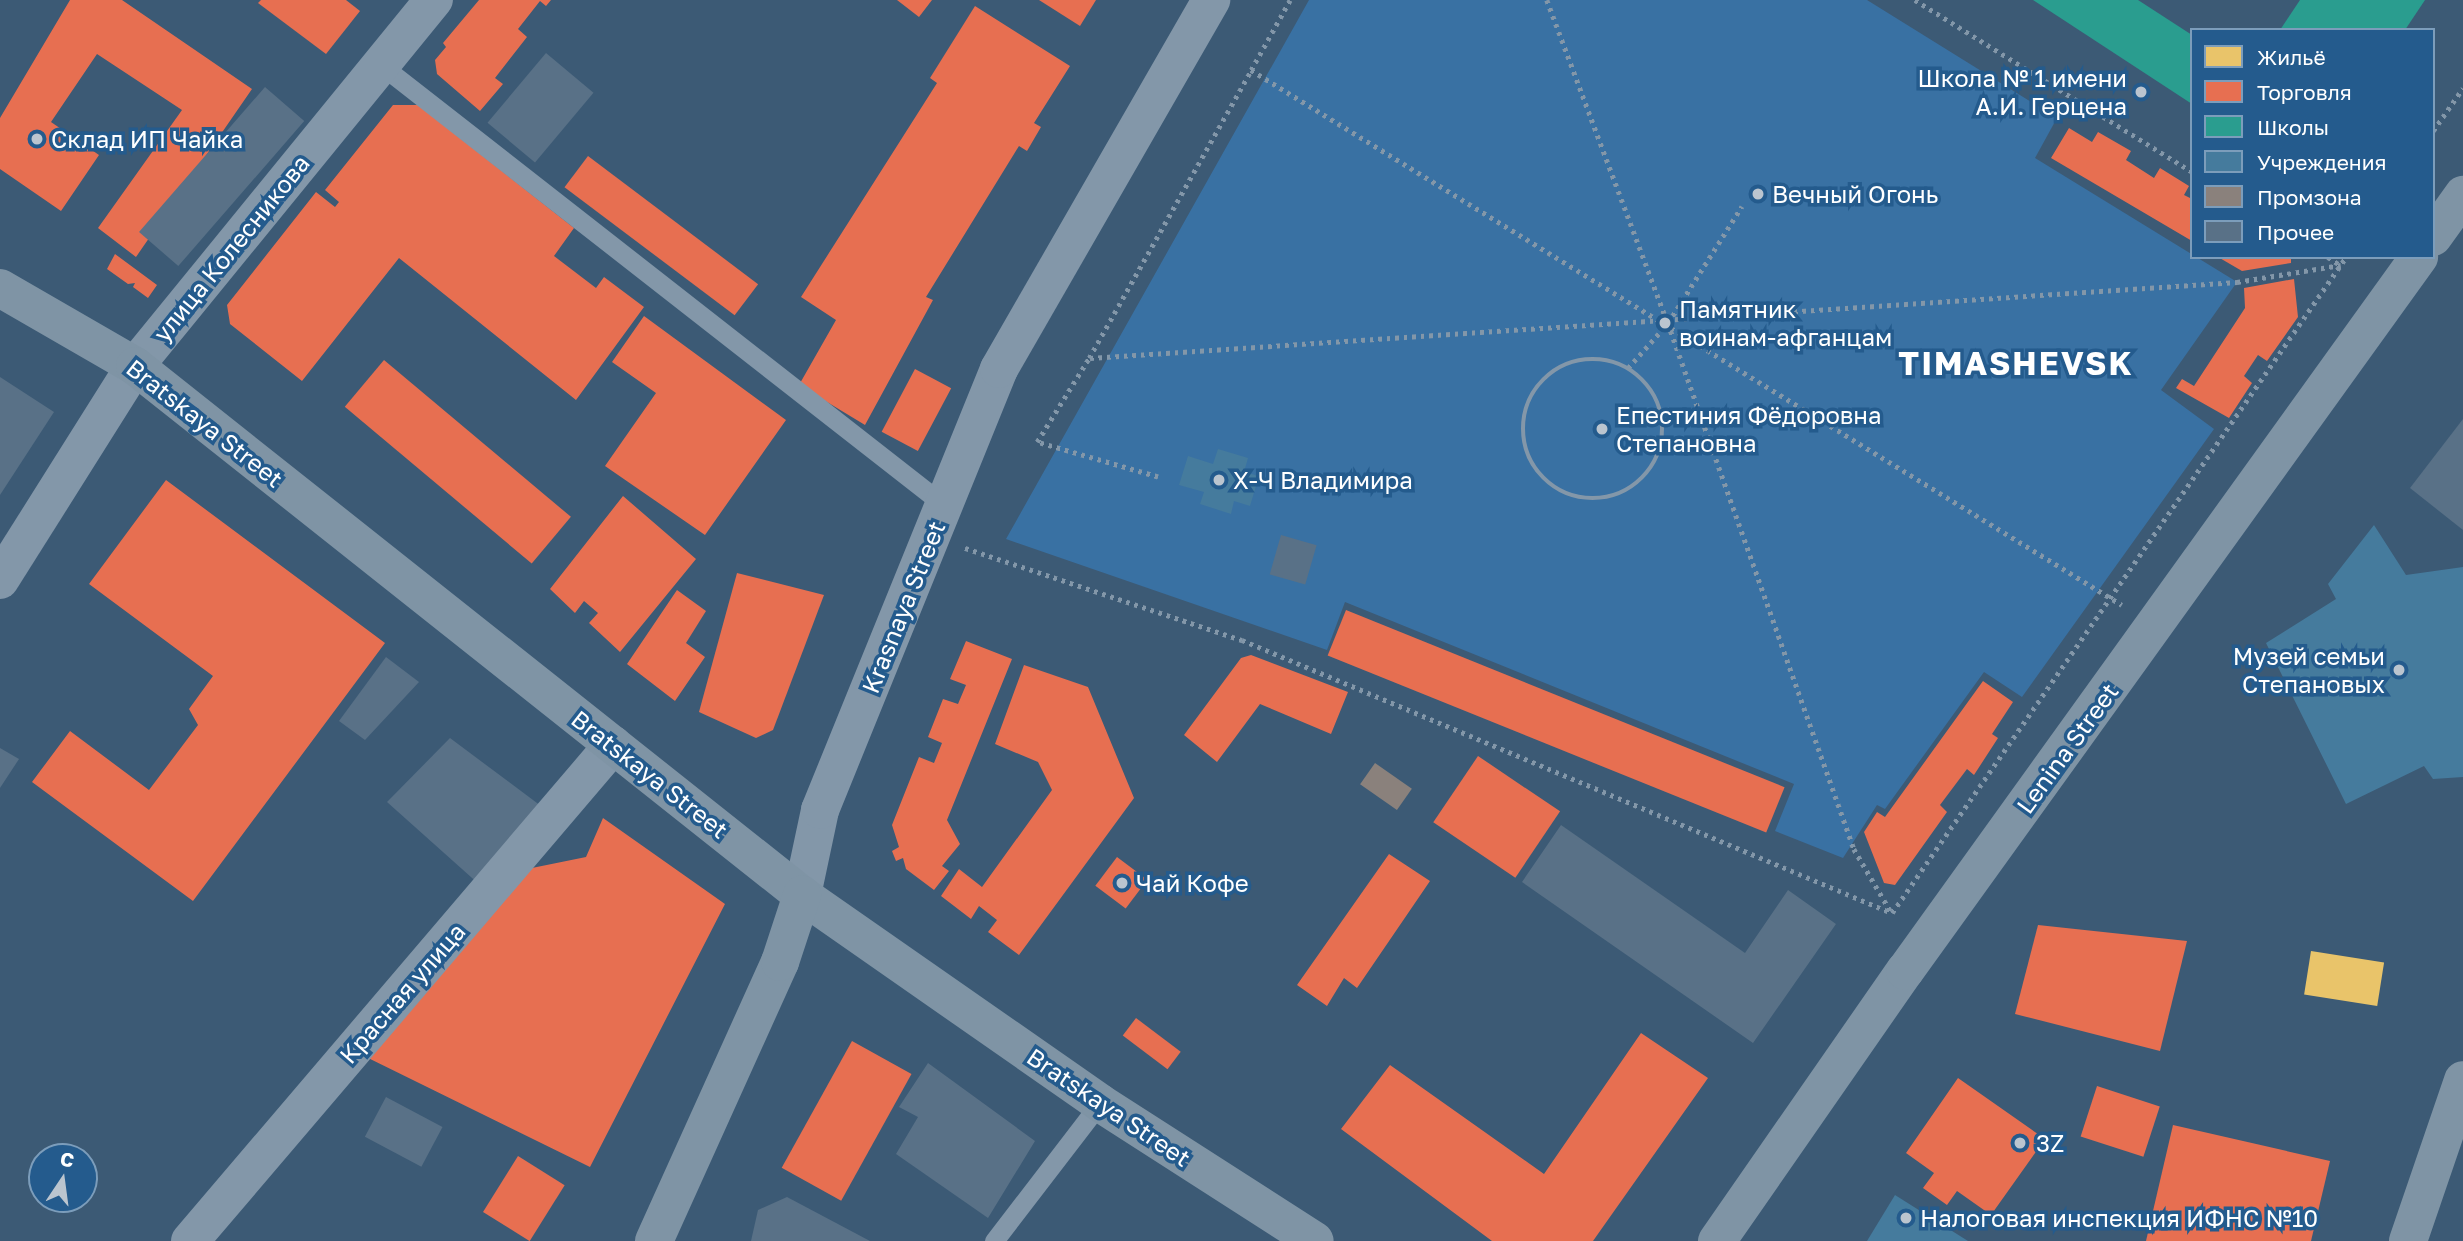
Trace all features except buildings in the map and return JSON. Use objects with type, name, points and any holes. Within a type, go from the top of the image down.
[{"type":"main road","points":[[2435,234],[2463,195]]},
{"type":"main road","name":"Lenina Street","points":[[1717,1241],[1905,971],[2418,259]]},
{"type":"main road","name":"Bratskaya Street","points":[[0,288],[135,366],[802,895],[1100,1103],[1315,1241]]},
{"type":"main road","name":"Krasnaya Street","points":[[654,1241],[780,962],[802,895]]},
{"type":"main road","points":[[2408,1241],[2463,1080]]},
{"type":"street","name":"улица Колесникова","points":[[0,580],[135,366],[434,0]]},
{"type":"street","name":"Krasnaya Street","points":[[802,895],[820,810],[999,369],[1211,0]]},
{"type":"street","name":"Красная улица","points":[[190,1241],[613,745]]},
{"type":"lane","points":[[381,65],[938,521]]},
{"type":"lane","points":[[994,1241],[1100,1103]]},
{"type":"path","points":[[1158,477],[1037,442],[1090,358],[1290,0]]},
{"type":"path","points":[[1546,0],[1668,323],[1854,849],[1892,914],[1905,971]]},
{"type":"path","points":[[1915,0],[2190,171]]},
{"type":"path","points":[[1251,70],[1668,323],[2111,599]]},
{"type":"path","points":[[2435,128],[2463,88]]},
{"type":"path","points":[[1628,368],[1668,323],[1742,206]]},
{"type":"path","points":[[2331,259],[2341,265]]},
{"type":"path","points":[[1892,914],[2345,259]]},
{"type":"path","points":[[1090,358],[1668,323],[2237,282],[2341,265]]},
{"type":"path","points":[[1584,360],[1606,360],[1628,368],[1647,383],[1659,404],[1664,428],[1660,451],[1649,473],[1631,488],[1608,497],[1584,498],[1561,491],[1542,476],[1530,459],[1524,416],[1532,395],[1563,366],[1584,360]]},
{"type":"path","points":[[938,521],[1242,640],[1892,914]]},
{"type":"shaded area","points":[[1309,0],[1867,0],[2057,118],[2035,158],[2190,253],[2190,259],[2200,259],[2237,282],[2161,390],[2214,429],[2022,697],[1984,672],[1885,809],[1877,805],[1843,858],[1775,831],[1794,784],[1345,602],[1327,650],[1006,539]]},
{"type":"place","name":"Школа № 1 имени А.И. Герцена","points":[[2141,92]]},
{"type":"place","name":"Склад ИП Чайка","points":[[37,139]]},
{"type":"place","name":"Вечный Огонь","points":[[1758,194]]},
{"type":"place","name":"Памятник воинам-афганцам","points":[[1665,323]]},
{"type":"place","name":"Епестиния Фёдоровна Степановна","points":[[1602,429]]},
{"type":"place","name":"Х-Ч Владимира","points":[[1219,480]]},
{"type":"place","name":"Музей семьи Степановых","points":[[2399,670]]},
{"type":"place","name":"Чай Кофе","points":[[1122,883]]},
{"type":"place","name":"3Z","points":[[2020,1143]]},
{"type":"place","name":"Налоговая инспекция ИФНС №10","points":[[1906,1218]]},
{"type":"district","name":"TIMASHEVSK","points":[[2016,363]]}]
